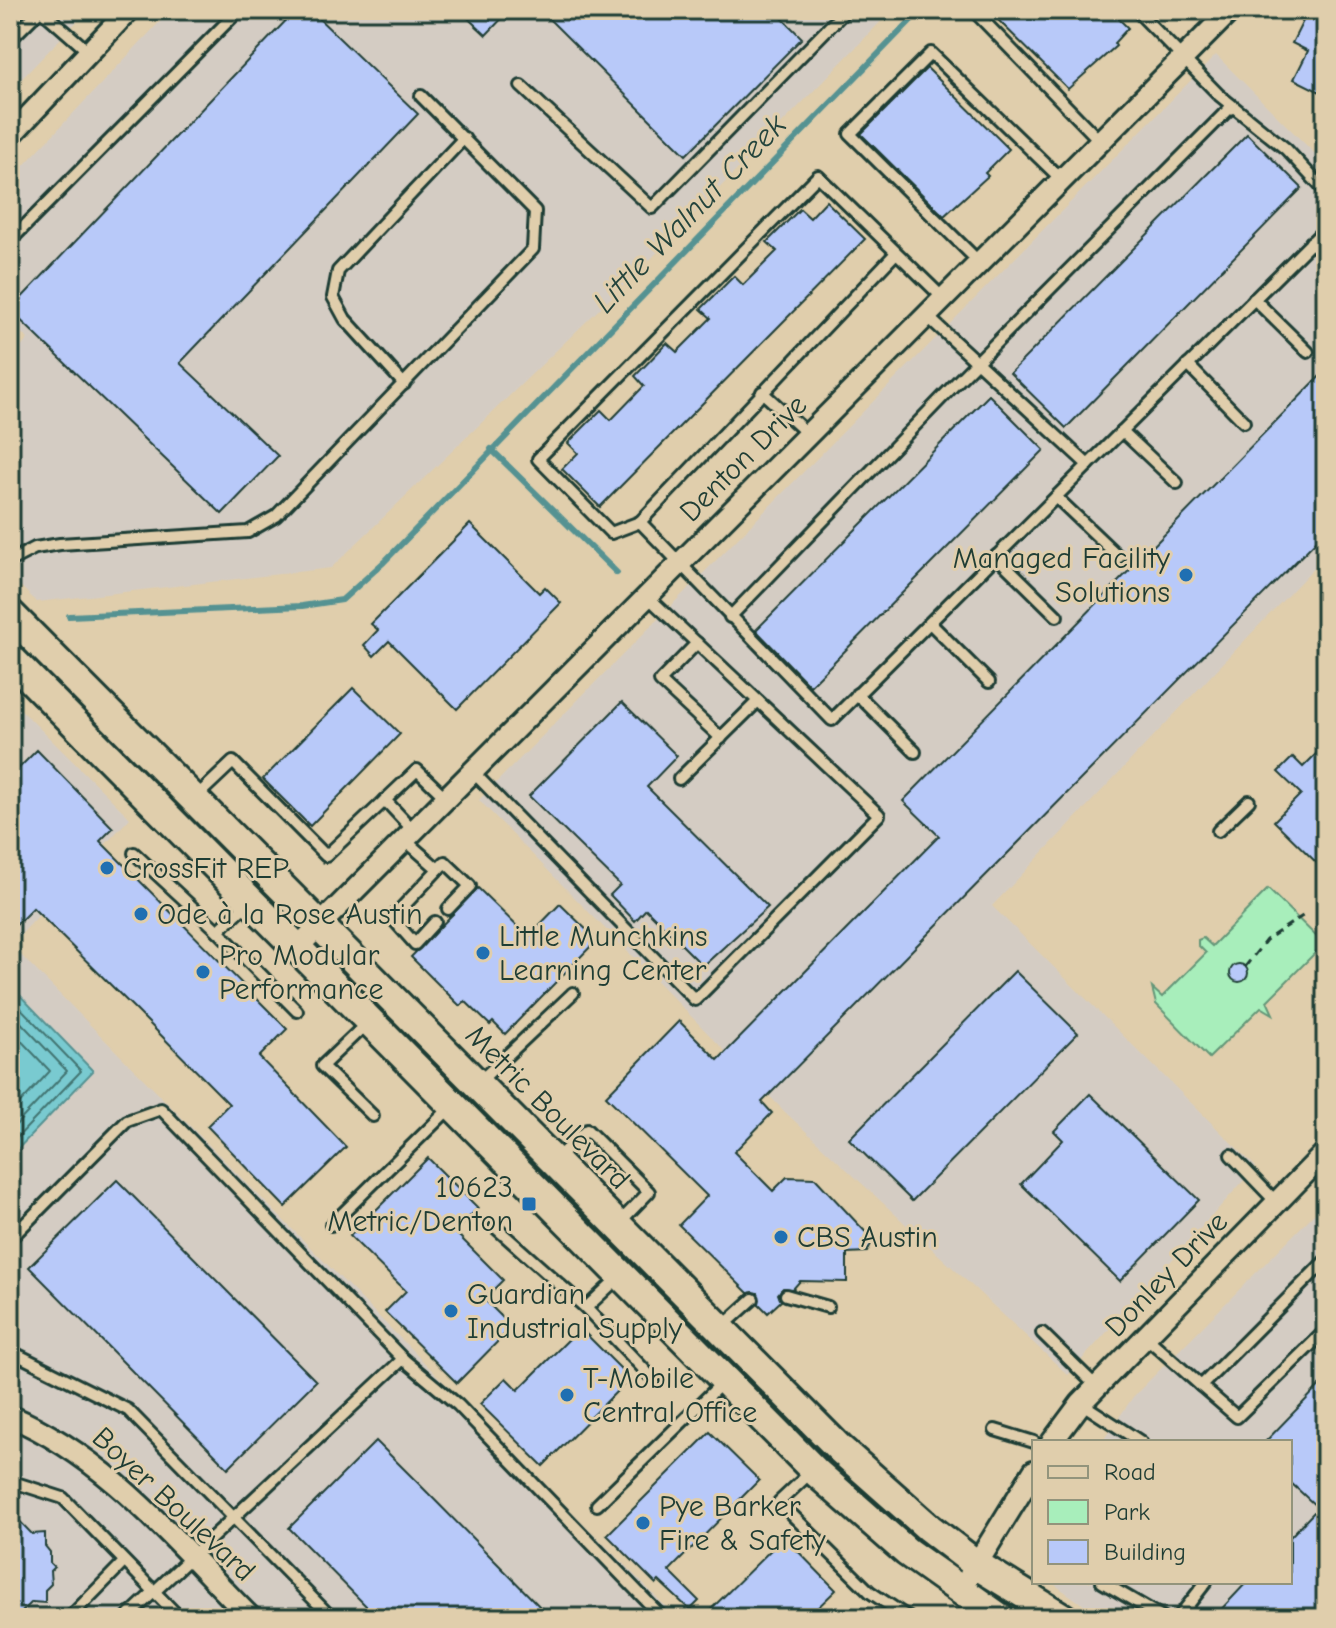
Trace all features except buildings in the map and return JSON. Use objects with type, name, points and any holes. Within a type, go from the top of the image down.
[{"type":"main road","name":"Metric Boulevard","points":[[10,614],[886,1493],[977,1565],[1063,1618]]},
{"type":"main road","points":[[10,658],[813,1469],[865,1517],[958,1591],[1000,1618]]},
{"type":"street","points":[[10,136],[129,10]]},
{"type":"street","name":"Denton Drive","points":[[297,948],[1231,10]]},
{"type":"street","name":"Donley Drive","points":[[1053,1440],[1081,1403],[1326,1152]]},
{"type":"street","name":"Boyer Boulevard","points":[[10,1416],[77,1450],[104,1471],[251,1618]]},
{"type":"street","points":[[958,1591],[1032,1474]]},
{"type":"lane","points":[[10,40],[41,10],[89,52]]},
{"type":"lane","points":[[10,241],[239,10]]},
{"type":"lane","points":[[521,86],[652,208],[846,10]]},
{"type":"lane","points":[[973,10],[1100,141]]},
{"type":"lane","points":[[1136,10],[1232,106],[1286,149],[1326,192]]},
{"type":"lane","points":[[979,262],[850,134],[931,53],[1062,180]]},
{"type":"lane","points":[[10,561],[35,548],[60,544],[248,532],[276,516],[533,249],[535,211],[421,96]]},
{"type":"lane","points":[[730,617],[977,362],[1232,106]]},
{"type":"lane","points":[[404,384],[345,319],[333,297],[338,271],[464,138]]},
{"type":"lane","points":[[896,253],[640,522],[611,533],[538,459],[818,176],[943,298]]},
{"type":"lane","points":[[640,522],[679,566],[832,720],[1326,228]]},
{"type":"lane","points":[[1311,242],[1326,256]]},
{"type":"lane","points":[[1254,299],[1308,352]]},
{"type":"lane","points":[[926,315],[1088,465]]},
{"type":"lane","points":[[1188,365],[1244,422]]},
{"type":"lane","points":[[762,392],[808,434]]},
{"type":"lane","points":[[1122,431],[1177,483]]},
{"type":"lane","points":[[1056,497],[1119,557]]},
{"type":"lane","points":[[996,556],[1057,616]]},
{"type":"lane","points":[[473,772],[695,1000],[879,815],[648,597]]},
{"type":"lane","points":[[930,623],[989,682]]},
{"type":"lane","points":[[697,643],[660,681],[721,738]]},
{"type":"lane","points":[[857,694],[915,752]]},
{"type":"lane","points":[[679,779],[758,701]]},
{"type":"lane","points":[[193,799],[233,762],[326,856],[417,770],[447,799]]},
{"type":"lane","points":[[385,800],[438,869]]},
{"type":"lane","points":[[1218,831],[1249,801]]},
{"type":"lane","points":[[134,853],[218,931],[297,1011]]},
{"type":"lane","points":[[435,922],[415,944],[392,918],[445,862],[470,886],[448,909]]},
{"type":"lane","points":[[218,931],[250,901]]},
{"type":"lane","points":[[477,1084],[573,993]]},
{"type":"lane","points":[[370,1021],[322,1066],[373,1116]]},
{"type":"lane","points":[[331,1225],[453,1105]]},
{"type":"lane","points":[[10,1239],[127,1121],[161,1109],[403,1359],[458,1405],[663,1618]]},
{"type":"lane","points":[[553,1161],[587,1130],[649,1192],[617,1225]]},
{"type":"lane","points":[[1231,1155],[1277,1203]]},
{"type":"lane","points":[[495,1227],[586,1308],[654,1380]]},
{"type":"lane","points":[[1201,1386],[1326,1260]]},
{"type":"lane","points":[[586,1308],[621,1274]]},
{"type":"lane","points":[[786,1295],[828,1307]]},
{"type":"lane","points":[[720,1329],[753,1299]]},
{"type":"lane","points":[[1146,1337],[1237,1417],[1326,1330]]},
{"type":"lane","points":[[1042,1333],[1097,1387]]},
{"type":"lane","points":[[10,1351],[128,1410],[230,1518],[332,1618]]},
{"type":"lane","points":[[126,1618],[403,1359]]},
{"type":"lane","points":[[597,1505],[726,1379]]},
{"type":"lane","points":[[1081,1403],[1138,1440]]},
{"type":"lane","points":[[995,1430],[1032,1441]]},
{"type":"lane","points":[[813,1469],[779,1502],[870,1592],[909,1618]]},
{"type":"lane","points":[[10,1481],[63,1498],[123,1563],[180,1618]]},
{"type":"lane","points":[[69,1618],[123,1563]]},
{"type":"lane","points":[[1105,1584],[1164,1618]]},
{"type":"lane","points":[[1178,1618],[1204,1584]]},
{"type":"path","points":[[1245,967],[1266,940],[1304,915]]},
{"type":"shaded area","points":[[10,10],[88,10],[10,91]]},
{"type":"shaded area","points":[[171,10],[892,10],[646,264],[331,568],[37,602],[10,576],[10,361],[28,339],[10,322],[10,180]]},
{"type":"shaded area","points":[[1216,55],[1326,165],[1326,555],[992,906],[1256,1167],[1068,1375],[785,1112],[479,800]]},
{"type":"shaded area","points":[[10,699],[130,818],[11,945],[677,1618],[10,1618]]},
{"type":"shaded area","points":[[1326,1202],[1326,1618],[1102,1618],[1054,1584],[1292,1584],[1292,1440],[1103,1440],[1133,1397]]},
{"type":"green space","points":[[1268,889],[1324,944],[1267,1001],[1273,1014],[1261,1007],[1209,1058],[1156,1004],[1152,988],[1162,997],[1206,953],[1198,945],[1198,940],[1203,938],[1212,946]]},
{"type":"water","points":[[10,985],[93,1071],[10,1157]]},
{"type":"waterway","name":"Little Walnut Creek","points":[[69,616],[302,606],[342,600],[384,562],[921,10]]},
{"type":"waterway","name":"Little Walnut Creek","points":[[491,449],[617,573]]},
{"type":"place","name":"Managed Facility Solutions","points":[[1186,575]]},
{"type":"place","name":"CrossFit REP","points":[[107,868]]},
{"type":"place","name":"Ode à la Rose Austin","points":[[141,914]]},
{"type":"place","name":"Little Munchkins Learning Center","points":[[483,953]]},
{"type":"place","name":"Pro Modular Performance","points":[[203,972]]},
{"type":"place","name":"10623 Metric/Denton","points":[[529,1204]]},
{"type":"place","name":"CBS Austin","points":[[781,1237]]},
{"type":"place","name":"Guardian Industrial Supply","points":[[451,1311]]},
{"type":"place","name":"T-Mobile Central Office","points":[[567,1395]]},
{"type":"place","name":"Pye Barker Fire & Safety","points":[[643,1523]]}]
